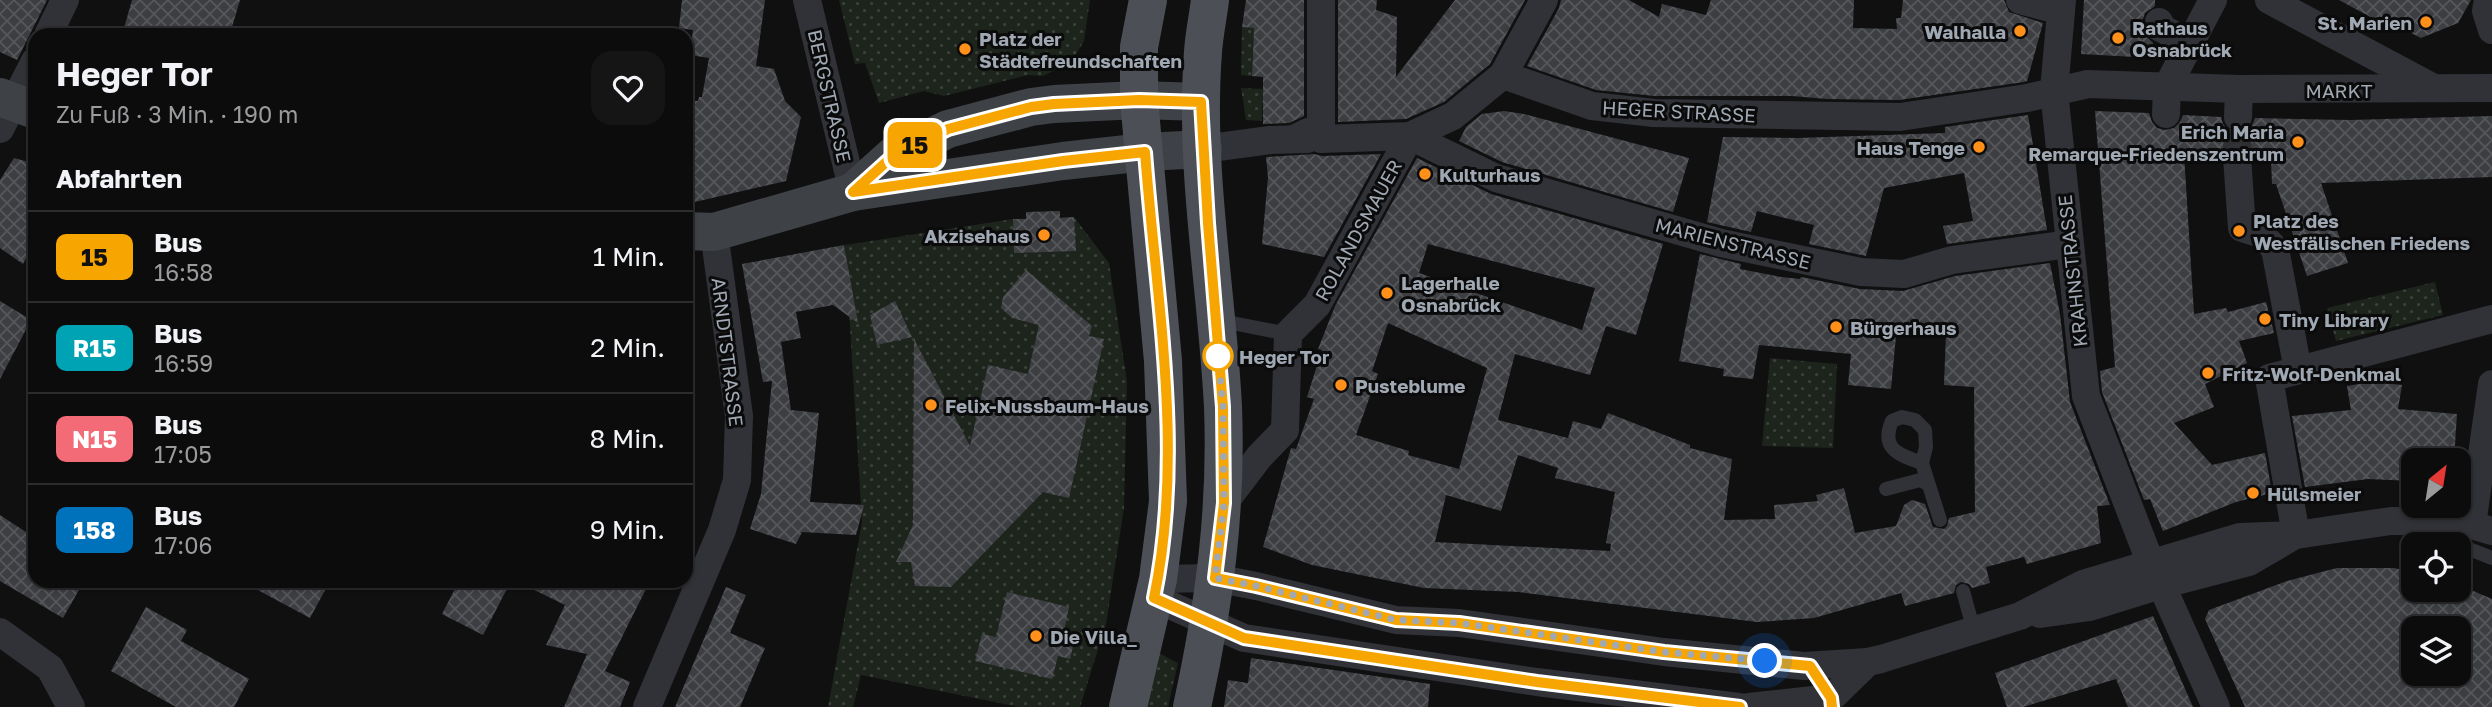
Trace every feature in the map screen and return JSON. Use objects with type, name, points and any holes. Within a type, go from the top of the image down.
[{"type":"main road","points":[[1128,707],[1156,588],[1168,501],[1163,361],[1139,100],[1139,47],[1148,0]]},
{"type":"main road","points":[[1192,707],[1209,623],[1224,503],[1223,407],[1201,102],[1203,51],[1210,0]]},
{"type":"street","points":[[51,28],[65,0]]},
{"type":"street","name":"BERGSTRASSE","points":[[807,0],[853,192]]},
{"type":"street","points":[[1307,136],[1321,0]]},
{"type":"street","points":[[700,232],[853,192],[1063,161],[1203,149],[1307,136],[1321,139],[1410,136],[1453,116],[1503,75],[1544,0]]},
{"type":"street","points":[[2020,0],[2061,5]]},
{"type":"street","points":[[2166,100],[2190,43],[2213,0]]},
{"type":"street","name":"MARKT","points":[[2269,0],[2438,90]]},
{"type":"street","points":[[2488,0],[2486,11],[2492,30]]},
{"type":"street","name":"KRAHNSTRASSE","points":[[2061,5],[2054,91],[2087,396],[2102,406],[2156,573],[2216,707]]},
{"type":"street","points":[[2160,22],[2159,27],[2190,43]]},
{"type":"street","name":"HEGER STRASSE","points":[[1503,75],[1592,106],[1654,113],[1900,117],[2054,91]]},
{"type":"street","points":[[12,110],[28,76]]},
{"type":"street","name":"MARKT","points":[[2054,91],[2088,84],[2166,100],[2239,89],[2492,88]]},
{"type":"street","points":[[2238,117],[2239,89]]},
{"type":"street","points":[[853,192],[893,156],[948,129],[1042,105],[1139,100],[1201,102]]},
{"type":"street","name":"MARIENSTRASSE","points":[[1410,136],[1496,178],[1721,243],[1861,272],[1904,274],[1952,260],[2069,244]]},
{"type":"street","name":"ROLANDSMAUER","points":[[1288,334],[1317,305],[1410,136]]},
{"type":"street","points":[[2237,157],[2242,228],[2261,234],[2275,249],[2298,370]]},
{"type":"street","name":"ARNDTSTRASSE","points":[[647,707],[722,530],[737,480],[739,416],[700,232]]},
{"type":"street","points":[[2296,535],[2269,378],[2492,319]]},
{"type":"street","points":[[1224,503],[1259,457],[1285,430],[1288,334]]},
{"type":"street","points":[[1156,588],[1215,578],[1396,620],[1459,623],[1664,652],[1807,666],[1868,662],[2020,616],[2083,584],[2156,573],[2240,537],[2296,535],[2391,521],[2482,528],[2492,384]]},
{"type":"street","points":[[1156,588],[1209,623],[1244,638],[1537,682],[1739,707]]},
{"type":"street","points":[[0,632],[50,668],[71,707]]},
{"type":"street","points":[[1749,707],[1832,702],[1868,662]]},
{"type":"street","points":[[1807,666],[1832,702]]},
{"type":"street","points":[[1785,706],[1807,666]]},
{"type":"lane","points":[[1216,320],[1288,334]]},
{"type":"lane","points":[[1922,463],[1940,520]]},
{"type":"lane","points":[[1885,489],[1920,480],[1928,484]]},
{"type":"lane","points":[[2431,522],[2469,549],[2492,558]]},
{"type":"lane","points":[[1963,591],[1974,631]]},
{"type":"shaded area","name":"Platz der Städtefreundschaften","points":[[839,0],[1090,0],[1084,41],[1075,56],[1043,76],[1028,75],[944,96],[924,91],[879,103],[865,63],[855,64]]},
{"type":"shaded area","points":[[1242,27],[1254,28],[1252,76],[1241,75]]},
{"type":"shaded area","points":[[1241,88],[1263,89],[1262,121],[1246,120]]},
{"type":"shaded area","points":[[1074,217],[1109,263],[1127,382],[1124,508],[1106,624],[1080,707],[1019,707],[861,675],[853,707],[828,707],[862,522],[845,245],[1013,219]]},
{"type":"shaded area","points":[[2435,282],[2443,315],[2336,341],[2327,308]]},
{"type":"shaded area","points":[[1770,358],[1837,364],[1833,448],[1762,446]]},
{"type":"shaded area","points":[[1155,651],[1178,663],[1168,707],[1142,707]]},
{"type":"building","points":[[0,0],[47,0],[33,28],[28,28],[28,38],[17,60],[0,52]]},
{"type":"building","points":[[132,0],[240,0],[232,28],[124,28]]},
{"type":"building","points":[[682,0],[765,0],[756,66],[774,69],[785,101],[801,117],[786,181],[693,202],[693,101],[698,101],[699,97],[702,97],[709,58],[693,55],[693,28],[679,28]]},
{"type":"building","name":"Heger Tor","points":[[1246,0],[1304,0],[1304,116],[1289,123],[1263,124],[1263,77],[1252,76],[1254,28],[1242,27]]},
{"type":"building","points":[[1338,0],[1377,0],[1376,10],[1397,17],[1396,77],[1455,0],[1525,0],[1490,64],[1444,102],[1406,119],[1338,122]]},
{"type":"building","points":[[1561,0],[1629,0],[1659,17],[1662,4],[1706,15],[1711,0],[1854,0],[1853,28],[1897,29],[1896,18],[1901,18],[1903,0],[2004,0],[2009,12],[2043,23],[2027,81],[2024,82],[1899,100],[1792,96],[1655,96],[1596,90],[1527,66]]},
{"type":"building","name":"Rathaus Osnabrück","points":[[2084,0],[2155,0],[2155,6],[2145,13],[2142,22],[2145,35],[2153,43],[2153,58],[2081,54]]},
{"type":"building","name":"St. Marien","points":[[2339,0],[2471,0],[2458,23],[2421,38],[2394,24],[2387,26]]},
{"type":"building","points":[[1504,111],[1689,158],[1673,212],[1502,162],[1459,141],[1466,127],[1482,114]]},
{"type":"building","points":[[2095,111],[2149,113],[2157,128],[2165,130],[2174,128],[2183,115],[2221,117],[2229,131],[2238,134],[2252,126],[2255,118],[2350,120],[2492,116],[2492,177],[2321,183],[2348,263],[2307,276],[2276,184],[2272,184],[2271,159],[2254,158],[2250,147],[2237,140],[2227,144],[2221,156],[2184,154],[2194,314],[2226,308],[2228,312],[2266,302],[2274,333],[2239,341],[2247,363],[2205,384],[2214,407],[2174,423],[2212,465],[2265,453],[2272,493],[2236,502],[2163,531],[2150,499],[2144,500],[2102,392],[2100,371],[2115,367]]},
{"type":"building","points":[[2028,115],[2047,230],[1947,244],[1943,226],[1973,221],[1964,173],[1884,188],[1866,256],[1809,244],[1814,225],[1757,211],[1751,232],[1707,222],[1723,137],[1798,138],[1945,133],[1945,127]]},
{"type":"building","points":[[1381,154],[1324,257],[1262,244],[1268,177],[1266,157]]},
{"type":"building","points":[[14,158],[28,162],[28,255],[23,264],[0,248],[0,180]]},
{"type":"building","points":[[1417,158],[1491,194],[1663,244],[1636,335],[1606,326],[1590,375],[1515,354],[1498,420],[1568,438],[1573,421],[1601,429],[1608,413],[1690,445],[1690,448],[1732,459],[1724,520],[1775,519],[1774,505],[1818,501],[1816,495],[1844,488],[1855,533],[1896,526],[1904,505],[1912,500],[1925,504],[1933,527],[1944,529],[1949,518],[1975,512],[1974,387],[1944,385],[1946,333],[1896,336],[1891,389],[1848,385],[1851,354],[1759,345],[1753,379],[1723,376],[1724,369],[1679,361],[1700,254],[1741,264],[1740,269],[1781,277],[1801,277],[1860,289],[1903,291],[1955,276],[2050,263],[2060,314],[2070,402],[2110,505],[2097,506],[2101,543],[2027,564],[2024,557],[1986,567],[1990,583],[1972,588],[1961,582],[1956,585],[1954,593],[1905,606],[1901,593],[1814,618],[1757,622],[1519,592],[1424,588],[1312,565],[1263,547],[1291,448],[1296,449],[1314,399],[1307,397],[1322,350],[1318,349],[1335,306]],"holes":[[[1428,244],[1595,288],[1582,330],[1419,273]],[[1388,323],[1487,368],[1459,469],[1408,455],[1409,451],[1356,435],[1378,374],[1372,371]],[[1518,455],[1558,468],[1555,478],[1615,492],[1606,543],[1611,544],[1610,551],[1435,542],[1446,495],[1501,511]]]},
{"type":"building","name":"Akzisehaus","points":[[1060,211],[1060,218],[1074,217],[1076,251],[1014,253],[1013,219],[1026,219],[1026,212]]},
{"type":"building","points":[[844,245],[858,323],[833,305],[796,312],[801,338],[781,342],[791,410],[819,413],[810,502],[864,505],[856,535],[802,532],[796,544],[750,529],[761,494],[772,381],[763,382],[742,264]]},
{"type":"building","points":[[1026,270],[1092,326],[1089,336],[1104,339],[1069,498],[1043,492],[951,587],[915,586],[911,562],[896,562],[913,525],[914,339],[970,446],[988,365],[1028,374],[1039,325],[1012,318],[1001,308],[1003,297]]},
{"type":"building","points":[[0,301],[28,318],[28,326],[0,379]]},
{"type":"building","points":[[895,301],[912,337],[877,345],[870,315]]},
{"type":"building","points":[[2372,382],[2402,385],[2398,409],[2457,414],[2455,448],[2401,448],[2401,480],[2368,479],[2305,487],[2292,416],[2351,410],[2347,386]]},
{"type":"building","points":[[0,515],[28,533],[28,588],[80,588],[63,618],[0,581]]},
{"type":"building","points":[[2337,568],[2401,569],[2401,602],[2471,602],[2471,590],[2492,599],[2492,707],[2245,707],[2205,619],[2209,610],[2287,581]]},
{"type":"building","points":[[726,587],[746,595],[730,633],[765,648],[740,707],[675,707]]},
{"type":"building","points":[[254,588],[326,588],[310,618]]},
{"type":"building","points":[[455,588],[507,588],[483,635],[442,614]]},
{"type":"building","points":[[530,588],[646,588],[605,671],[630,682],[620,707],[564,707],[587,654],[546,645],[565,605]]},
{"type":"building","name":"Die Villa_","points":[[1007,592],[1069,607],[1064,631],[1076,633],[1070,659],[1058,656],[1052,679],[975,661],[982,634],[996,637]]},
{"type":"building","points":[[146,607],[187,630],[181,641],[249,679],[234,707],[176,707],[111,671]]},
{"type":"building","points":[[2153,616],[2193,707],[2128,707],[2116,679],[2023,707],[2007,707],[1995,673]]},
{"type":"building","points":[[1251,658],[1430,684],[1428,707],[1224,707],[1228,680],[1248,683]]},
{"type":"tunnel","points":[[2237,157],[2238,117]]},
{"type":"bus line","name":"15","points":[[1740,707],[1537,682],[1244,638],[1154,598],[1168,501],[1167,438],[1145,152],[1063,161],[853,192],[893,156],[948,129],[1031,107],[1139,100],[1201,102],[1223,407],[1224,503],[1215,578],[1396,620],[1459,623],[1664,652],[1810,666],[1831,698],[1832,707]]},
{"type":"place","name":"St. Marien","points":[[2426,22]]},
{"type":"place","name":"Walhalla","points":[[2020,31]]},
{"type":"place","name":"Rathaus Osnabrück","points":[[2118,38]]},
{"type":"place","name":"Platz der Städtefreundschaften","points":[[965,49]]},
{"type":"place","name":"Erich Maria Remarque-Friedenszentrum","points":[[2298,142]]},
{"type":"place","name":"Haus Tenge","points":[[1979,147]]},
{"type":"place","name":"Kulturhaus","points":[[1425,174]]},
{"type":"place","name":"Platz des Westfälischen Friedens","points":[[2239,231]]},
{"type":"place","name":"Akzisehaus","points":[[1044,235]]},
{"type":"place","name":"Lagerhalle Osnabrück","points":[[1387,293]]},
{"type":"place","name":"Tiny Library","points":[[2265,319]]},
{"type":"place","name":"Bürgerhaus","points":[[1836,327]]},
{"type":"place","name":"Heger Tor","points":[[1218,356]]},
{"type":"place","name":"Fritz-Wolf-Denkmal","points":[[2208,373]]},
{"type":"place","name":"Pusteblume","points":[[1341,385]]},
{"type":"place","name":"Felix-Nussbaum-Haus","points":[[931,405]]},
{"type":"place","name":"Hülsmeier","points":[[2253,493]]},
{"type":"place","name":"Die Villa_","points":[[1036,636]]},
{"type":"route","points":[[1218,356],[1223,407],[1224,503],[1215,578],[1396,620],[1459,623],[1664,652],[1765,661]]}]
